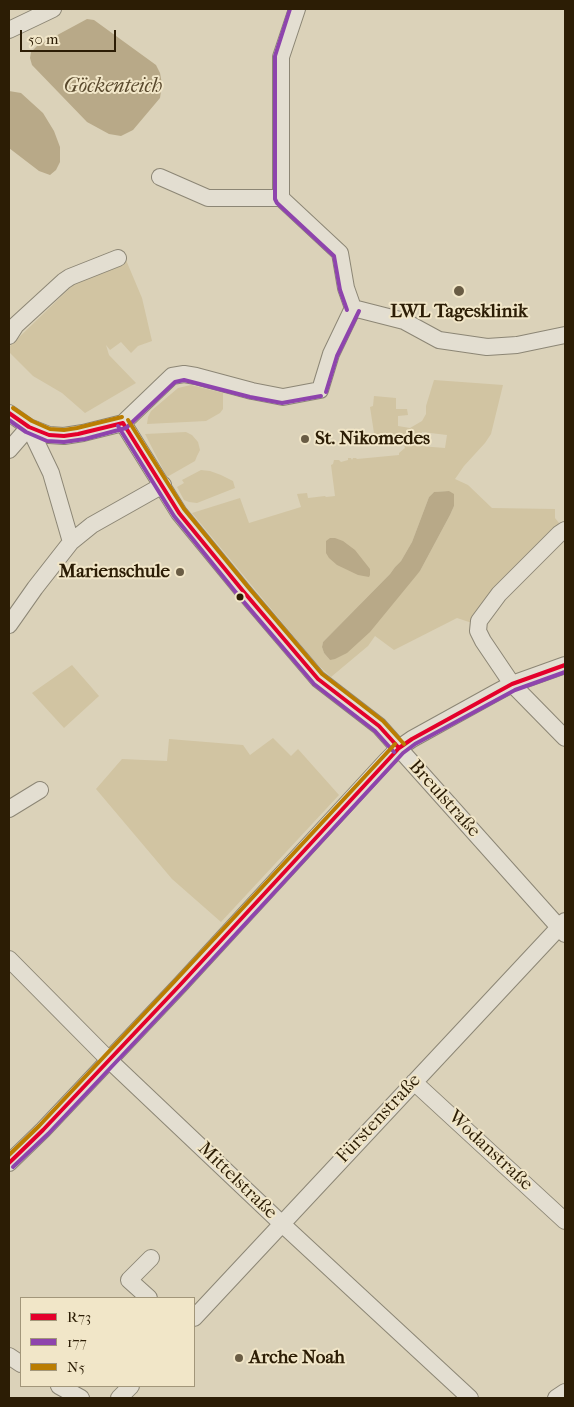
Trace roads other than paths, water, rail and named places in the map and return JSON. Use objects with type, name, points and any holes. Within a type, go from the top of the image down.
[{"type":"street","points":[[9,30],[53,9]]},
{"type":"street","points":[[281,198],[281,57],[297,9]]},
{"type":"street","points":[[9,413],[29,427],[49,435],[64,436],[123,423],[172,376],[184,374],[196,376],[283,397],[320,390],[331,354],[353,308],[346,288],[340,254],[281,198],[208,198],[160,178]]},
{"type":"street","points":[[9,336],[16,326],[64,281],[118,258]]},
{"type":"street","points":[[353,308],[404,321],[439,340],[487,347],[517,345],[565,336]]},
{"type":"street","name":"Breulstraße","points":[[123,423],[179,513],[243,592],[318,679],[379,726],[563,928]]},
{"type":"street","points":[[9,450],[29,427]]},
{"type":"street","points":[[29,427],[51,473],[71,542]]},
{"type":"street","points":[[9,625],[71,542],[92,525],[163,485]]},
{"type":"street","points":[[565,530],[499,594],[479,620],[478,631],[483,642],[512,684],[565,738]]},
{"type":"street","points":[[9,1163],[43,1130],[193,971],[399,748],[451,716],[512,684],[565,664]]},
{"type":"street","points":[[9,809],[40,790]]},
{"type":"street","name":"Fürstenstraße","points":[[195,1317],[414,1082],[563,928]]},
{"type":"street","name":"Mittelstraße","points":[[9,959],[109,1060],[470,1398]]},
{"type":"street","name":"Wodanstraße","points":[[414,1082],[565,1221]]},
{"type":"street","points":[[148,1297],[129,1280],[151,1258]]},
{"type":"street","points":[[9,1356],[20,1363]]},
{"type":"street","points":[[61,1387],[81,1398]]},
{"type":"street","points":[[119,1398],[130,1387]]},
{"type":"street","points":[[556,1398],[565,1392]]},
{"type":"water","name":"Göckenteich","points":[[87,19],[94,20],[156,65],[160,73],[162,84],[160,98],[133,130],[121,136],[109,134],[87,122],[32,65],[31,52],[37,46]]},
{"type":"water","name":"Göckenteich","points":[[9,91],[21,93],[43,113],[54,131],[60,147],[60,162],[56,170],[50,175],[39,171],[9,148]]},
{"type":"water","points":[[449,491],[454,494],[454,506],[420,571],[370,632],[347,653],[330,660],[324,653],[323,642],[401,561],[412,542],[429,497],[434,492]]},
{"type":"water","points":[[330,538],[343,541],[355,550],[370,569],[369,577],[358,575],[337,565],[329,558],[326,553],[326,541]]},
{"type":"place","name":"LWL Tagesklinik","points":[[459,291]]},
{"type":"place","name":"St. Nikomedes","points":[[305,439]]},
{"type":"place","name":"Marienschule","points":[[180,572]]},
{"type":"place","name":"Arche Noah","points":[[239,1358]]}]
